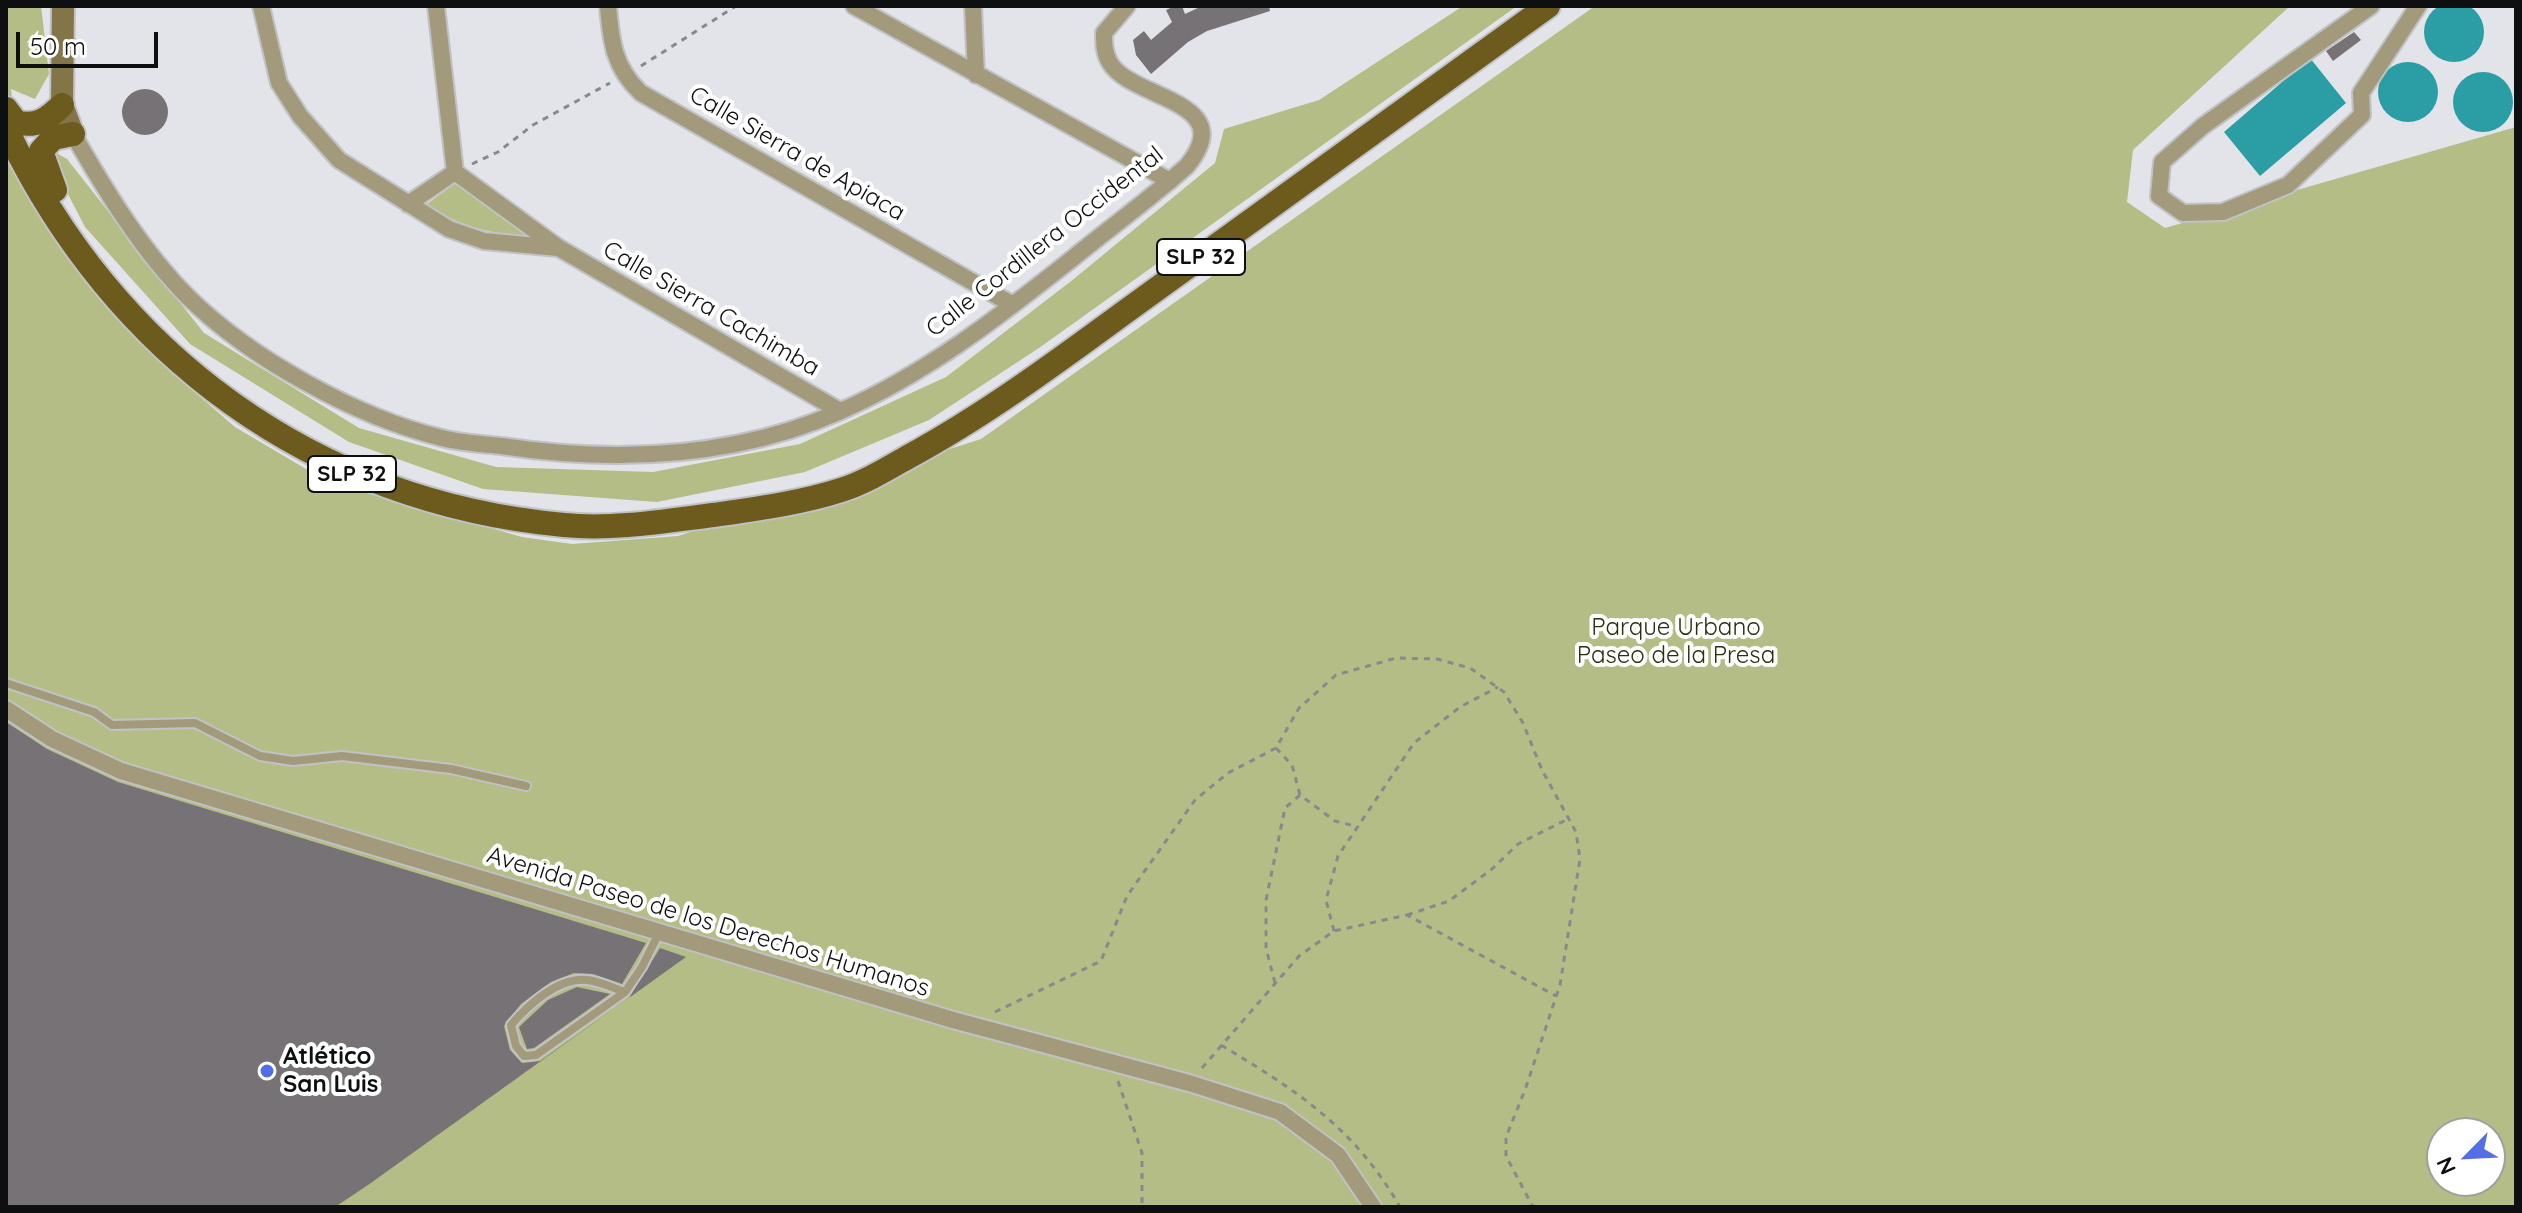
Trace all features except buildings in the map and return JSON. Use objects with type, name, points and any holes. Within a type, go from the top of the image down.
[{"type":"main road","name":"Calle Cordillera Occidental","points":[[63,6],[62,105],[73,134]]},
{"type":"main road","name":"SLP 32","points":[[6,128],[73,243],[116,299],[201,381],[269,429],[354,475],[463,510],[568,526],[667,521],[745,510],[842,490],[973,422],[1548,6]]},
{"type":"main road","points":[[6,109],[16,122],[26,125],[50,117],[62,105]]},
{"type":"main road","points":[[73,134],[53,138],[41,151],[42,163],[71,224],[73,243]]},
{"type":"street","name":"Calle Sierra Cachimba","points":[[261,6],[279,83],[300,116],[339,160],[449,229],[484,241],[559,248]]},
{"type":"street","points":[[408,204],[455,172],[436,6]]},
{"type":"street","points":[[608,6],[615,55],[623,76]]},
{"type":"street","points":[[854,6],[1170,181]]},
{"type":"street","points":[[973,6],[976,75]]},
{"type":"street","name":"Calle Cordillera Occidental","points":[[73,134],[141,239],[188,297],[274,362],[347,403],[442,438],[542,452],[623,457],[763,439],[840,411],[913,374],[978,334],[1170,181],[1200,149],[1201,128],[1189,110],[1176,101],[1131,82],[1111,65],[1105,50],[1104,33],[1127,6]]},
{"type":"street","points":[[2371,6],[2203,126],[2162,162],[2159,196],[2183,213],[2223,212],[2288,185],[2362,115],[2361,93],[2418,6]]},
{"type":"street","name":"Calle Sierra de Apiaca","points":[[623,76],[641,93],[1013,305]]},
{"type":"street","name":"Calle Sierra Cachimba","points":[[455,172],[559,248],[840,411]]},
{"type":"street","name":"Avenida Paseo de los Derechos Humanos","points":[[6,709],[52,739],[121,771],[971,1025],[1189,1083],[1280,1112],[1338,1155],[1373,1207]]},
{"type":"lane","points":[[6,683],[94,712],[112,725],[195,723],[260,756],[293,761],[342,756],[451,769],[526,786]]},
{"type":"lane","points":[[625,992],[588,980],[567,982],[526,1007],[511,1025],[516,1046],[524,1056],[536,1055],[625,992],[659,933]]},
{"type":"path","points":[[455,172],[498,152],[533,125],[623,76],[736,6]]},
{"type":"path","points":[[971,1025],[1101,961],[1127,896],[1195,800],[1228,773],[1276,748],[1299,708],[1336,675],[1396,658],[1437,659],[1470,668],[1498,687],[1523,723],[1542,770],[1576,832],[1580,859],[1556,996],[1506,1137],[1506,1156],[1533,1207]]},
{"type":"path","points":[[1334,931],[1326,900],[1338,856],[1414,743],[1460,707],[1498,687]]},
{"type":"path","points":[[1276,748],[1292,765],[1300,795],[1335,821],[1358,827]]},
{"type":"path","points":[[1275,983],[1266,948],[1266,900],[1285,808],[1300,795]]},
{"type":"path","points":[[1189,1083],[1299,956],[1334,931],[1407,915],[1449,901],[1518,844],[1568,819]]},
{"type":"path","points":[[1407,915],[1556,996]]},
{"type":"path","points":[[1112,1063],[1142,1153],[1142,1207]]},
{"type":"green space","name":"Parque Urbano Paseo de la Presa","points":[[6,6],[41,6],[49,74],[35,99],[11,89],[21,183],[72,257],[184,383],[235,427],[328,482],[522,537],[572,544],[678,536],[981,439],[1595,6],[2290,6],[2133,150],[2127,202],[2165,228],[2516,127],[2516,1207],[6,1207]]},
{"type":"green space","points":[[1463,6],[1517,6],[1039,348],[929,420],[805,472],[657,502],[483,489],[349,442],[190,344],[85,227],[54,167],[51,150],[67,159],[204,333],[359,428],[496,467],[653,472],[800,444],[946,377],[1070,282],[1215,163],[1224,129],[1319,100]]},
{"type":"green space","points":[[457,182],[533,237],[504,234],[464,224],[427,204]]},
{"type":"water","points":[[2454,2],[2475,11],[2484,32],[2475,53],[2454,62],[2433,53],[2424,32],[2433,11]]},
{"type":"water","points":[[2310,58],[2346,103],[2260,176],[2224,132]]},
{"type":"water","points":[[2408,62],[2430,70],[2438,92],[2430,114],[2408,122],[2386,114],[2378,92],[2386,70]]},
{"type":"water","points":[[2483,72],[2495,74],[2504,81],[2511,90],[2511,114],[2504,123],[2495,130],[2483,132],[2471,130],[2462,123],[2455,114],[2453,102],[2455,90],[2462,81],[2471,74]]},
{"type":"place","name":"Atlético San Luis","points":[[267,1071]]}]
